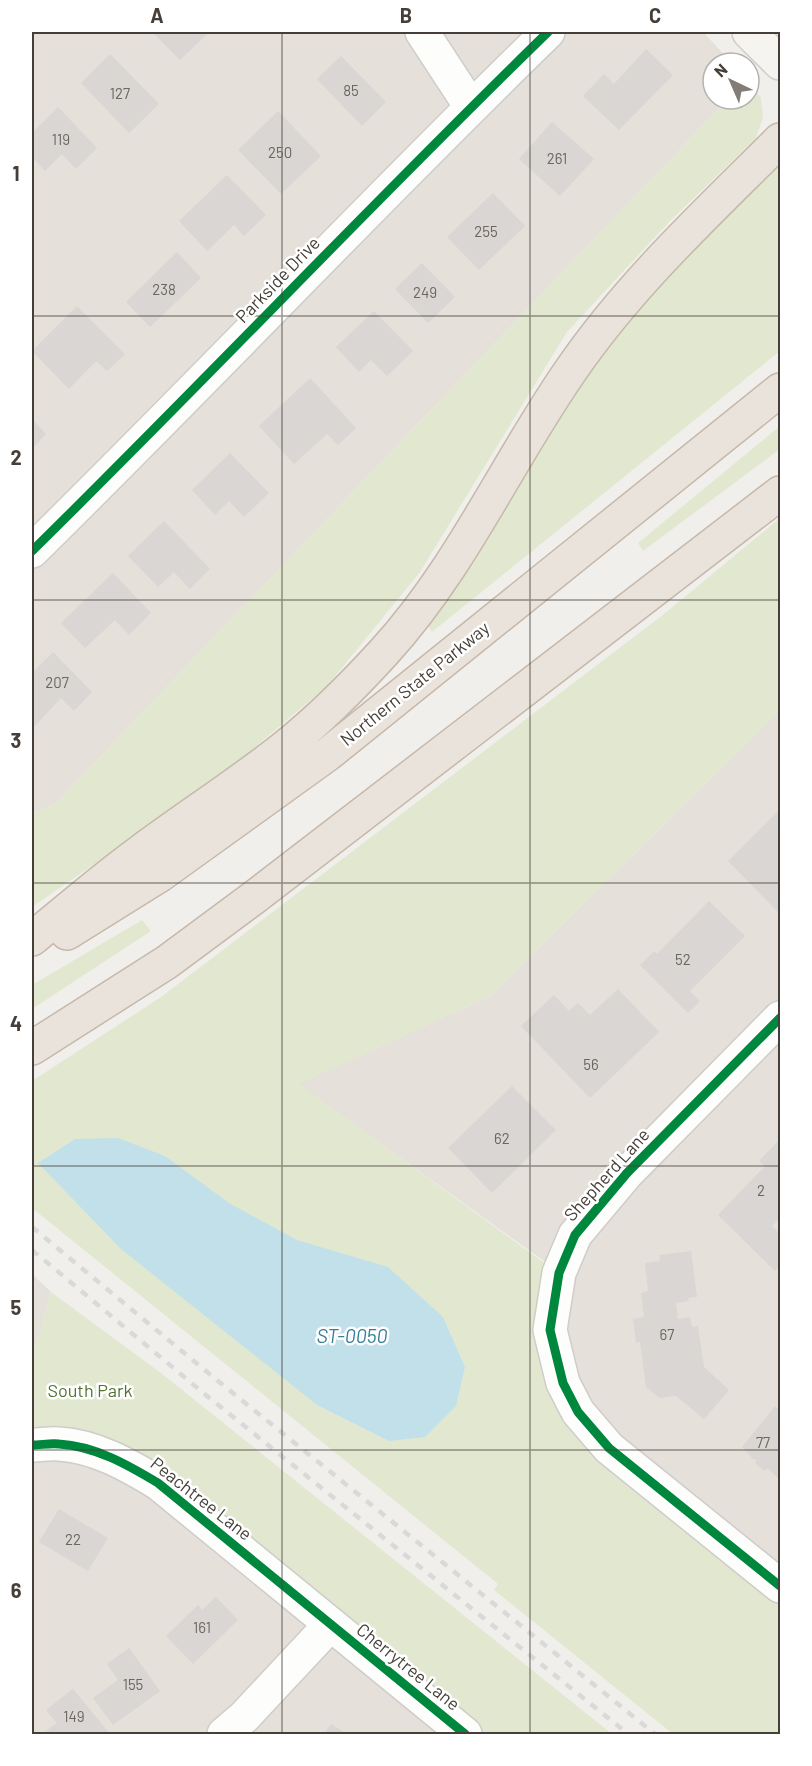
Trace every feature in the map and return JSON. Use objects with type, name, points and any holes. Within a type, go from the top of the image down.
[{"type":"highway","points":[[32,939],[138,853],[225,793],[286,746],[315,721],[386,650],[413,617],[460,550],[554,395],[606,321],[626,296],[669,251],[780,140]]},
{"type":"highway","name":"Northern State Parkway","points":[[32,952],[160,875],[328,754],[780,390]]},
{"type":"highway","points":[[32,1048],[167,962],[256,896],[780,493]]},
{"type":"main road","points":[[749,32],[780,63]]},
{"type":"street","points":[[422,32],[471,107]]},
{"type":"street","name":"Parkside Drive","points":[[32,551],[548,32]]},
{"type":"street","name":"Shepherd Lane","points":[[780,1018],[627,1173],[575,1235],[559,1273],[550,1330],[563,1383],[578,1412],[609,1448],[780,1586]]},
{"type":"street","name":"Peachtree Lane","points":[[32,1445],[61,1444],[97,1452],[125,1463],[158,1483],[330,1625]]},
{"type":"street","points":[[224,1734],[244,1717],[330,1625]]},
{"type":"street","name":"Cherrytree Lane","points":[[330,1625],[465,1734]]},
{"type":"shaded area","points":[[32,32],[703,32],[721,51],[701,51],[701,111],[717,111],[55,804],[32,813]]},
{"type":"shaded area","points":[[780,710],[780,1586],[578,1412],[559,1272],[298,1084],[490,996]]},
{"type":"shaded area","name":"South Park","points":[[32,1274],[51,1292],[32,1359]]},
{"type":"shaded area","name":"South Park","points":[[32,1445],[97,1452],[465,1734],[32,1734]]},
{"type":"green space","points":[[761,98],[763,117],[756,138],[673,218],[567,332],[420,572],[328,685],[214,782],[32,907],[32,813],[55,804],[717,111],[761,111]]},
{"type":"green space","points":[[780,161],[780,351],[432,632],[422,617],[537,441],[641,296]]},
{"type":"green space","points":[[780,426],[780,449],[643,551],[638,543]]},
{"type":"green space","points":[[780,518],[780,710],[490,996],[299,1084],[554,1270],[556,1379],[780,1586],[780,1734],[673,1734],[494,1590],[498,1584],[32,1208],[32,1081],[161,997],[664,614]]},
{"type":"green space","points":[[142,920],[151,931],[32,1009],[32,985]]},
{"type":"green space","name":"South Park","points":[[51,1292],[161,1373],[612,1734],[465,1734],[158,1483],[32,1445],[32,1359]]},
{"type":"water","name":"ST-0050","points":[[118,1138],[165,1156],[229,1203],[297,1240],[388,1267],[443,1317],[465,1367],[456,1406],[425,1437],[389,1441],[317,1405],[121,1249],[38,1163],[75,1139]]},
{"type":"building","points":[[152,32],[209,32],[180,60]]},
{"type":"building","points":[[646,49],[673,75],[619,130],[583,96],[604,74],[614,84]]},
{"type":"building","points":[[110,54],[159,104],[129,133],[81,83]]},
{"type":"building","points":[[341,56],[386,102],[362,126],[317,79]]},
{"type":"building","points":[[58,107],[97,148],[76,169],[62,154],[45,171],[32,157],[32,133]]},
{"type":"building","points":[[278,111],[321,156],[281,194],[238,150]]},
{"type":"building","points":[[552,122],[594,159],[560,196],[519,159]]},
{"type":"building","points":[[227,175],[266,215],[244,236],[234,225],[207,251],[179,221]]},
{"type":"building","points":[[493,193],[525,226],[479,270],[447,237]]},
{"type":"building","points":[[177,252],[201,278],[150,327],[126,302]]},
{"type":"building","points":[[422,263],[455,297],[428,323],[395,289]]},
{"type":"building","points":[[77,306],[125,354],[107,371],[96,361],[69,389],[32,351]]},
{"type":"building","points":[[374,311],[413,351],[387,376],[371,360],[359,372],[336,347]]},
{"type":"building","points":[[310,378],[356,428],[338,445],[327,434],[294,464],[259,426]]},
{"type":"building","points":[[32,419],[46,434],[32,449]]},
{"type":"building","points":[[230,453],[269,493],[244,517],[229,501],[215,515],[192,490]]},
{"type":"building","points":[[164,521],[210,569],[190,589],[174,572],[158,587],[128,556]]},
{"type":"building","points":[[113,573],[151,613],[129,635],[115,620],[85,648],[61,623]]},
{"type":"building","points":[[53,652],[92,692],[74,711],[61,698],[32,729],[32,673]]},
{"type":"building","points":[[780,809],[780,914],[728,861]]},
{"type":"building","points":[[709,901],[745,936],[690,991],[700,1001],[688,1013],[640,965],[654,951],[657,954]]},
{"type":"building","points":[[618,989],[659,1032],[590,1098],[521,1026],[554,995],[569,1011],[578,1003],[590,1015]]},
{"type":"building","points":[[512,1086],[556,1130],[492,1193],[448,1148]]},
{"type":"building","points":[[780,1139],[780,1218],[772,1226],[780,1234],[780,1265],[775,1271],[718,1215],[765,1166],[759,1161]]},
{"type":"building","points":[[691,1251],[697,1297],[676,1303],[678,1319],[690,1317],[692,1327],[698,1326],[704,1367],[729,1390],[704,1419],[676,1396],[660,1398],[646,1387],[640,1342],[636,1343],[633,1319],[644,1317],[641,1293],[648,1291],[645,1263],[660,1261],[659,1255]]},
{"type":"building","points":[[775,1406],[780,1411],[780,1480],[767,1468],[765,1471],[755,1463],[757,1460],[753,1459],[742,1447]]},
{"type":"building","points":[[59,1509],[108,1538],[88,1571],[39,1542]]},
{"type":"building","points":[[216,1597],[238,1620],[193,1664],[166,1636],[198,1605],[202,1610]]},
{"type":"building","points":[[129,1648],[160,1691],[113,1725],[93,1698],[118,1680],[107,1664]]},
{"type":"building","points":[[73,1689],[110,1734],[42,1734],[57,1723],[46,1710]]},
{"type":"building","points":[[331,1724],[347,1734],[324,1734]]},
{"type":"railway","points":[[32,1227],[218,1381],[655,1734]]},
{"type":"railway","points":[[32,1250],[207,1396],[628,1734]]},
{"type":"cycle path","points":[[32,551],[548,32]]},
{"type":"cycle path","points":[[780,1018],[627,1173],[575,1235],[559,1273],[550,1330],[563,1383],[578,1412],[609,1448],[780,1586]]},
{"type":"cycle path","points":[[32,1445],[56,1444],[85,1448],[123,1463],[158,1483],[465,1734]]}]
